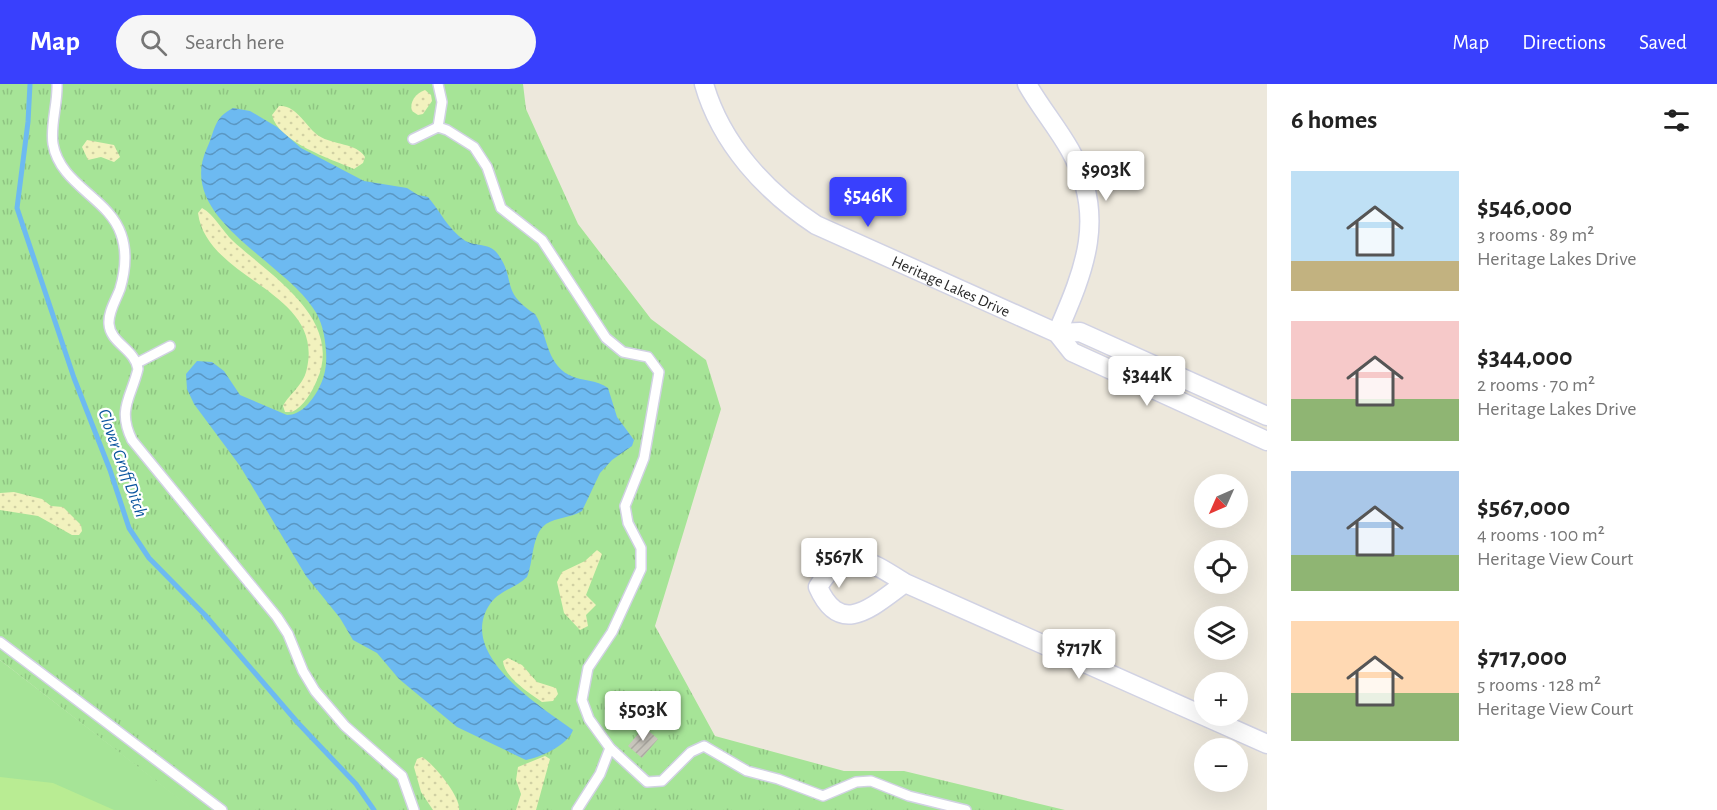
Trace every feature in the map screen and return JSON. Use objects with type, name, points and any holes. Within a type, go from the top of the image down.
[{"type":"street","name":"Heritage Lakes Drive","points":[[704,84],[718,117],[740,155],[758,178],[796,211],[839,236],[1057,333],[1080,332],[1267,416]]},
{"type":"street","points":[[1027,84],[1071,152],[1088,190],[1089,235],[1086,257],[1080,280],[1057,333]]},
{"type":"street","name":"Heritage Lakes Drive","points":[[1057,333],[1072,352],[1267,441]]},
{"type":"street","points":[[905,583],[1267,744]]},
{"type":"lane","points":[[57,84],[53,144],[69,175],[109,214],[122,235],[123,275],[110,314],[109,327],[112,334],[133,355],[137,363],[136,377],[125,408],[124,418],[132,440],[283,626],[308,680],[320,698],[358,738],[402,776],[414,810]]},
{"type":"lane","points":[[438,84],[442,102],[438,127]]},
{"type":"lane","points":[[413,139],[438,127],[456,135],[479,153],[501,208],[542,240],[606,338],[623,352],[648,357],[659,372],[644,458],[624,506],[628,523],[642,548],[641,569],[612,632],[592,660],[584,678],[582,700],[585,711],[610,748],[647,782],[662,781],[691,752],[704,746],[747,771],[778,779],[824,796],[856,782],[871,781],[909,795],[966,810]]},
{"type":"lane","points":[[137,363],[170,346]]},
{"type":"lane","points":[[0,642],[222,810]]},
{"type":"lane","points":[[577,810],[600,774],[610,748]]},
{"type":"green space","points":[[0,84],[523,84],[526,109],[578,224],[651,319],[706,360],[721,409],[655,626],[715,736],[844,771],[904,771],[1065,810],[193,810],[0,660]]},
{"type":"green space","points":[[0,660],[194,810],[0,810]]},
{"type":"green space","points":[[0,777],[53,783],[114,810],[0,810]]},
{"type":"sand","points":[[425,90],[431,95],[432,101],[423,114],[418,115],[412,111],[412,101]]},
{"type":"sand","points":[[279,106],[285,106],[296,112],[319,136],[361,152],[365,157],[363,163],[354,169],[320,155],[295,141],[276,125],[272,115]]},
{"type":"sand","points":[[87,140],[114,145],[120,157],[114,162],[101,157],[88,160],[82,147]]},
{"type":"sand","points":[[202,208],[233,241],[299,300],[312,318],[320,337],[323,358],[313,389],[304,402],[292,412],[285,412],[283,406],[305,374],[308,342],[298,320],[282,303],[221,255],[206,236],[198,213]]},
{"type":"sand","points":[[14,492],[42,499],[51,506],[63,507],[81,525],[82,531],[79,535],[72,535],[38,516],[0,510],[0,493]]},
{"type":"sand","points":[[597,550],[602,554],[586,595],[596,605],[586,615],[588,626],[580,630],[564,613],[557,582],[562,572],[585,561]]},
{"type":"sand","points":[[508,658],[522,665],[537,682],[556,688],[558,694],[553,701],[542,702],[518,684],[504,667],[503,661]]},
{"type":"sand","points":[[545,756],[550,759],[536,810],[516,810],[521,794],[516,780],[518,767]]},
{"type":"sand","points":[[422,757],[446,781],[456,797],[459,810],[433,810],[421,792],[414,767],[417,759]]},
{"type":"water","points":[[233,108],[250,111],[277,127],[301,148],[364,181],[407,188],[418,195],[428,197],[458,236],[497,253],[503,262],[512,291],[524,306],[535,314],[555,363],[569,375],[599,383],[608,388],[617,417],[634,440],[632,446],[612,460],[600,473],[582,511],[550,522],[541,529],[535,541],[527,577],[494,599],[482,623],[484,641],[493,660],[506,677],[523,693],[573,730],[566,741],[546,753],[526,760],[457,727],[399,679],[377,653],[353,640],[340,618],[306,576],[240,466],[194,404],[187,389],[186,374],[197,361],[212,362],[224,371],[240,395],[287,415],[297,413],[309,403],[320,385],[326,367],[324,334],[313,308],[279,272],[236,236],[218,216],[206,195],[201,173],[207,148],[218,121]]},
{"type":"building","points":[[644,727],[658,739],[642,758],[628,746]]},
{"type":"waterway","name":"Clover Groff Ditch","points":[[30,84],[28,122],[17,208],[74,378],[110,470],[129,528],[149,558],[205,615],[298,723],[356,784],[374,810]]}]
